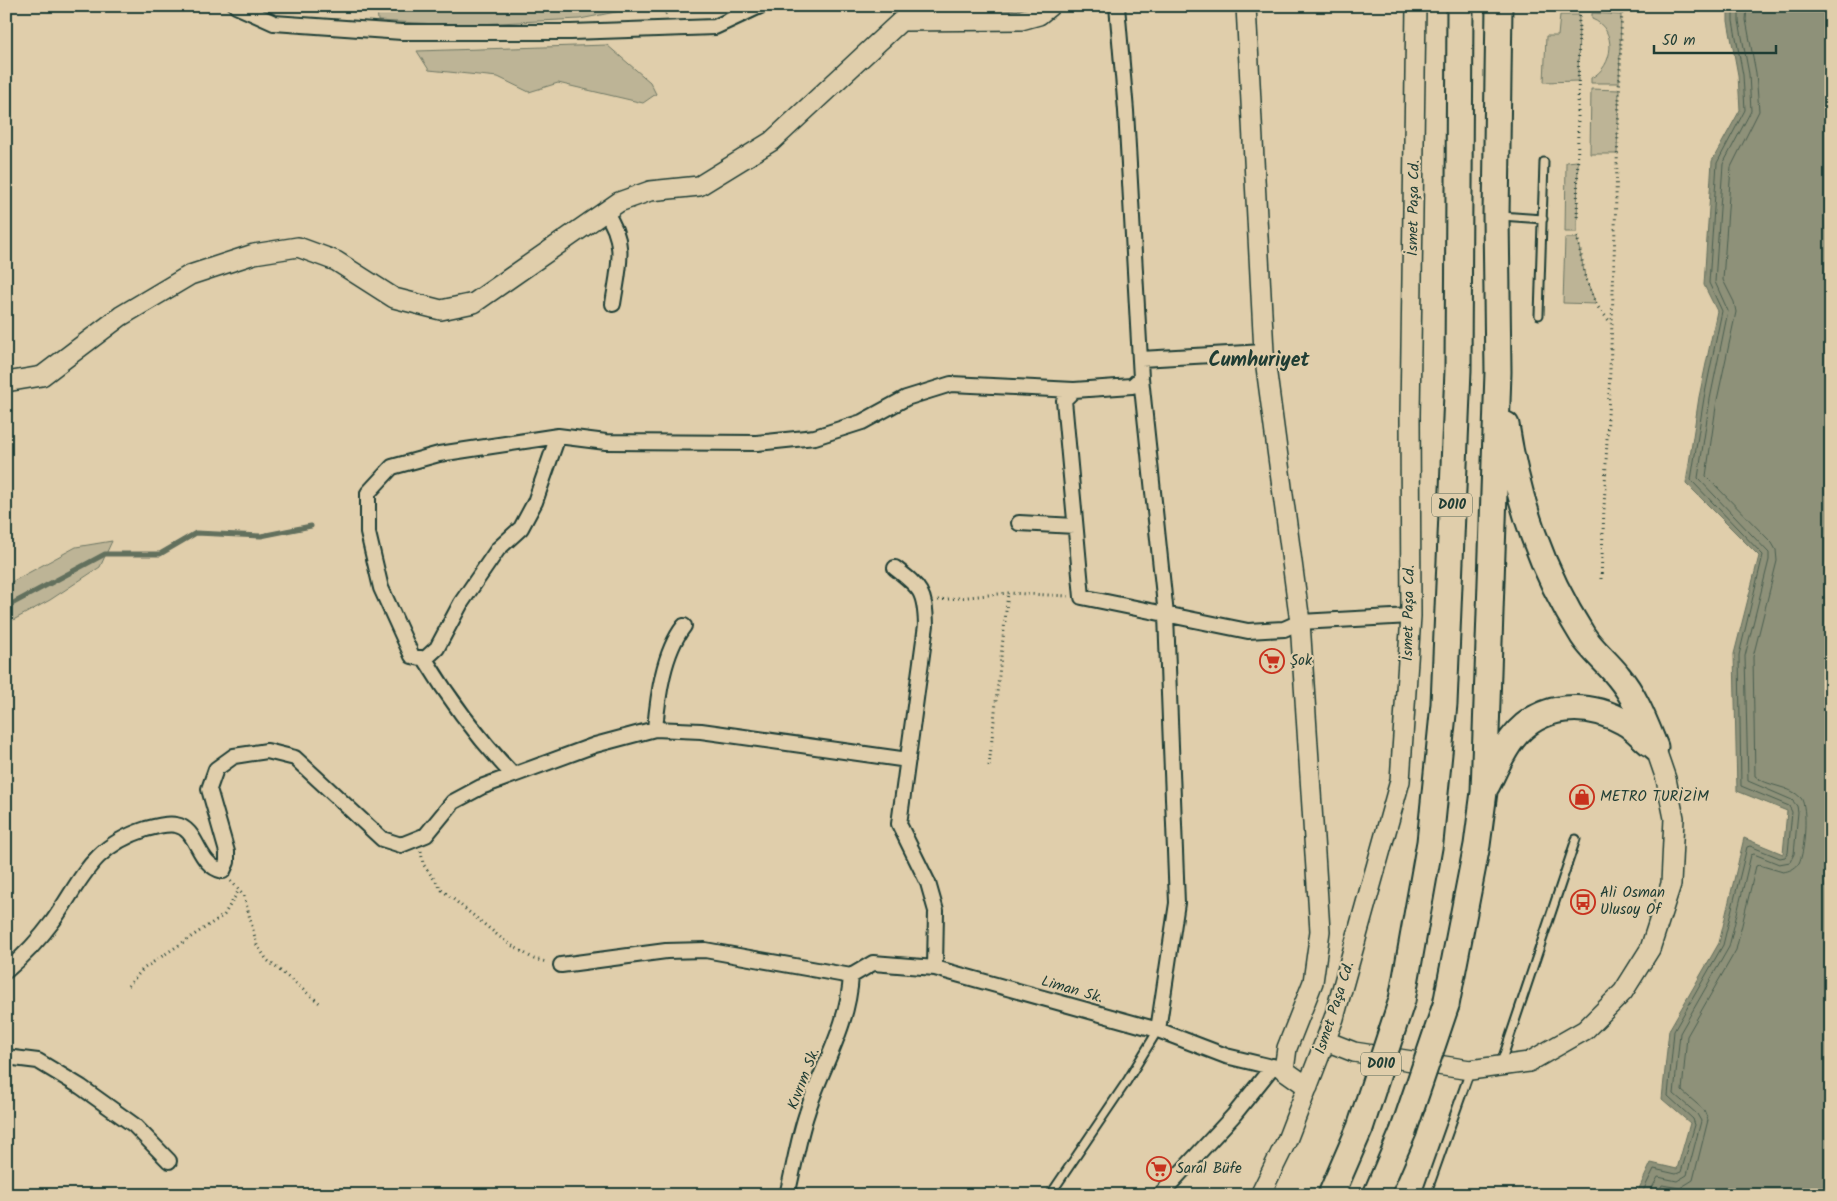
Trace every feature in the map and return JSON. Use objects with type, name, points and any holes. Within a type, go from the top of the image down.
[{"type":"highway","name":"D010","points":[[1331,1195],[1360,1128],[1402,1000],[1430,842],[1444,704],[1458,370],[1460,6]]},
{"type":"highway","name":"D010","points":[[1376,1195],[1403,1132],[1446,1005],[1477,845],[1484,792],[1498,372],[1496,215],[1500,6]]},
{"type":"highway","points":[[1498,372],[1508,437],[1527,521],[1542,563],[1584,638],[1620,678],[1640,713],[1655,747]]},
{"type":"highway","points":[[1484,792],[1513,737],[1537,716],[1563,708],[1594,709],[1625,722],[1655,747]]},
{"type":"street","points":[[236,6],[274,23],[422,32],[571,32],[715,27],[760,6]]},
{"type":"street","points":[[6,382],[42,376],[121,316],[190,275],[254,254],[298,247],[336,261],[394,298],[441,310],[474,303],[619,202],[650,191],[699,186],[772,141],[901,21],[1020,20],[1039,15],[1050,6]]},
{"type":"street","points":[[1117,6],[1126,111],[1141,359],[1140,378],[1166,615],[1177,903],[1158,1030]]},
{"type":"street","points":[[1160,1195],[1279,1068],[1313,982],[1320,930],[1300,622],[1264,352],[1246,6]]},
{"type":"street","name":"İsmet Paşa Cd.","points":[[1260,1195],[1287,1140],[1326,1041],[1344,985],[1400,781],[1411,616],[1410,416],[1416,6]]},
{"type":"street","points":[[605,212],[615,225],[620,244],[613,304]]},
{"type":"street","points":[[1141,359],[1264,352]]},
{"type":"street","points":[[513,775],[486,746],[457,710],[424,659],[412,656],[380,588],[368,533],[368,492],[392,467],[440,454],[558,436],[606,442],[757,443],[815,437],[862,422],[906,398],[951,384],[1074,390],[1132,386],[1140,378]]},
{"type":"street","points":[[1074,390],[1064,400],[1082,597],[1248,632],[1284,629],[1300,622],[1411,616]]},
{"type":"street","points":[[424,659],[437,648],[461,603],[498,549],[521,528],[534,502],[558,436]]},
{"type":"street","points":[[1019,523],[1075,526]]},
{"type":"street","points":[[894,568],[915,583],[925,601],[926,625],[899,824],[928,884],[936,911],[935,968]]},
{"type":"street","points":[[654,729],[657,706],[673,640],[684,626]]},
{"type":"street","points":[[6,971],[33,947],[53,921],[88,866],[124,836],[152,828],[176,825],[189,832],[204,860],[214,869],[223,870],[227,862],[227,852],[209,789],[216,769],[234,756],[267,751],[295,758],[382,839],[400,844],[426,836],[453,802],[481,787],[595,745],[654,729],[700,731],[908,760]]},
{"type":"street","points":[[1326,1041],[1354,1052],[1470,1070],[1529,1062],[1585,1030],[1623,992],[1650,949],[1671,884],[1674,818],[1666,779],[1655,747]]},
{"type":"street","points":[[561,965],[666,951],[705,950],[850,976]]},
{"type":"street","name":"Liman Sk.","points":[[850,976],[873,964],[935,968],[1158,1030],[1226,1056],[1279,1068]]},
{"type":"street","name":"Kıvrım Sk.","points":[[788,1195],[807,1113],[830,1059],[850,1001],[850,976]]},
{"type":"street","points":[[6,1057],[38,1061],[81,1087],[134,1125],[169,1161]]},
{"type":"street","points":[[1279,1068],[1308,1087]]},
{"type":"lane","points":[[1539,315],[1544,162]]},
{"type":"lane","points":[[1496,215],[1543,219]]},
{"type":"lane","points":[[1500,1066],[1576,839]]},
{"type":"lane","points":[[1050,1195],[1127,1081],[1158,1030]]},
{"type":"lane","points":[[1426,1195],[1470,1070]]},
{"type":"path","points":[[1579,6],[1577,235],[1585,276],[1596,306],[1612,323]]},
{"type":"path","points":[[1601,579],[1612,323],[1622,6]]},
{"type":"path","points":[[925,601],[1008,593],[1082,597]]},
{"type":"path","points":[[989,766],[1008,593]]},
{"type":"path","points":[[419,838],[424,864],[442,890],[506,942],[534,958],[561,965]]},
{"type":"path","points":[[223,870],[244,896],[257,945],[267,960],[322,1005]]},
{"type":"path","points":[[128,986],[143,969],[224,915],[239,890]]},
{"type":"shaded area","points":[[377,6],[646,6],[580,19],[458,25],[378,21]]},
{"type":"shaded area","points":[[1592,13],[1621,15],[1619,83],[1591,83],[1591,78],[1605,66],[1610,48],[1606,31],[1592,19]]},
{"type":"shaded area","points":[[1560,15],[1579,15],[1578,81],[1544,82],[1546,36],[1558,36]]},
{"type":"shaded area","points":[[607,45],[650,82],[656,94],[643,103],[558,83],[529,92],[498,77],[429,70],[417,51]]},
{"type":"shaded area","points":[[1591,89],[1619,90],[1617,154],[1590,154]]},
{"type":"shaded area","points":[[1578,161],[1577,232],[1565,232],[1566,162]]},
{"type":"shaded area","points":[[1565,238],[1577,238],[1585,276],[1596,304],[1563,303]]},
{"type":"shaded area","points":[[112,541],[100,567],[50,600],[6,624],[6,585],[76,547]]},
{"type":"water","points":[[1728,6],[1831,6],[1831,1195],[1636,1195],[1651,1163],[1677,1169],[1690,1123],[1662,1099],[1669,1030],[1719,943],[1744,838],[1783,854],[1787,811],[1737,791],[1734,654],[1759,556],[1686,483],[1699,397],[1717,311],[1704,285],[1712,161],[1740,110],[1738,75],[1728,21]]},
{"type":"waterway","points":[[6,607],[105,554],[160,554],[196,533],[261,536],[311,526]]},
{"type":"place","name":"Şok","points":[[1272,661]]},
{"type":"place","name":"METRO TURİZİM","points":[[1582,797]]},
{"type":"place","name":"Ali Osman Ulusoy Of","points":[[1583,902]]},
{"type":"place","name":"Saral Büfe","points":[[1159,1169]]},
{"type":"district","name":"Cumhuriyet","points":[[1259,361]]}]
